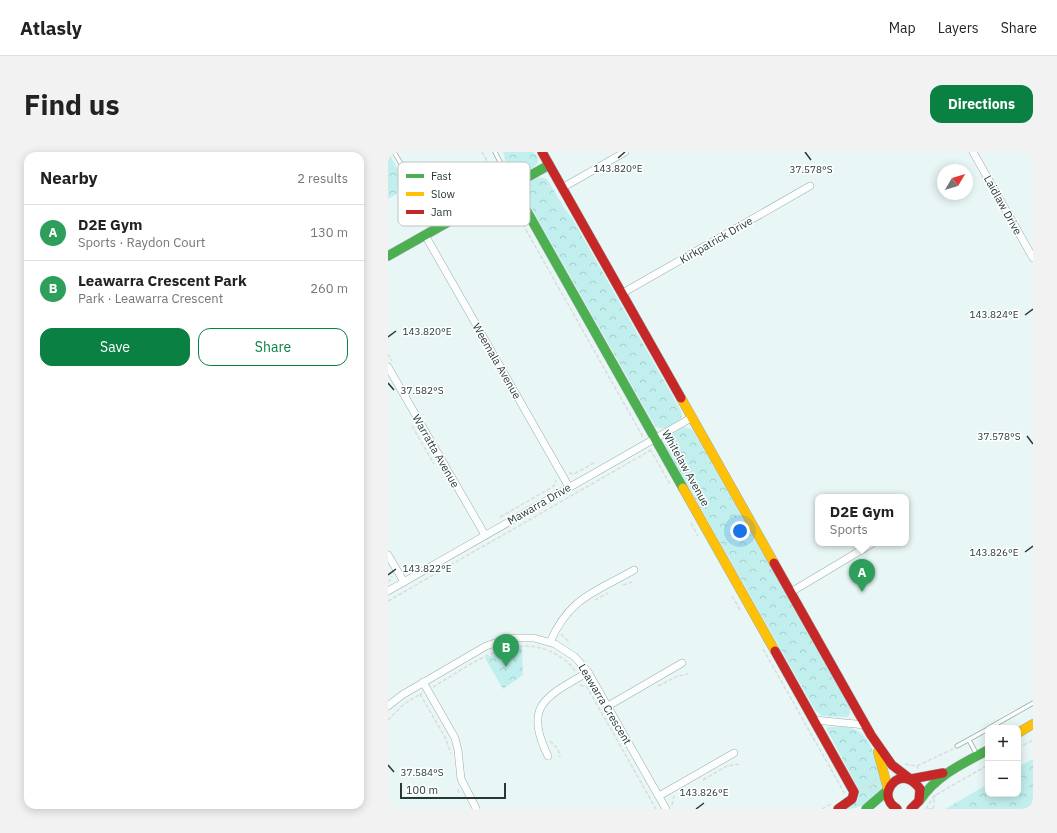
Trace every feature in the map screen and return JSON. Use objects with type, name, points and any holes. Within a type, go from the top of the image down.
[{"type":"street","points":[[542,152],[871,735],[892,765],[910,778],[920,789],[920,803]]},
{"type":"street","points":[[562,188],[625,152]]},
{"type":"street","name":"Laidlaw Drive","points":[[973,152],[1033,258]]},
{"type":"street","points":[[530,176],[549,165]]},
{"type":"street","name":"Kirkpatrick Drive","points":[[621,294],[810,186]]},
{"type":"street","name":"Whitelaw Avenue","points":[[530,218],[852,787],[850,796]]},
{"type":"street","points":[[388,256],[441,226]]},
{"type":"street","name":"Weemala Avenue","points":[[425,235],[569,487]]},
{"type":"street","name":"Warratta Avenue","points":[[388,367],[485,535]]},
{"type":"street","name":"Mawarra Drive","points":[[388,591],[691,418]]},
{"type":"street","points":[[791,592],[868,546]]},
{"type":"street","points":[[388,555],[404,582]]},
{"type":"street","points":[[550,642],[559,623],[572,606],[634,570]]},
{"type":"street","name":"Leawarra Crescent","points":[[388,706],[398,697],[423,682],[498,641],[523,637],[550,642],[564,649],[577,659],[588,672],[666,809]]},
{"type":"street","points":[[608,706],[682,663]]},
{"type":"street","points":[[548,756],[539,736],[538,719],[540,709],[547,697],[588,672]]},
{"type":"street","points":[[423,682],[454,738],[458,750],[462,779],[476,808]]},
{"type":"street","points":[[814,720],[866,726]]},
{"type":"street","points":[[1021,731],[1033,724]]},
{"type":"street","points":[[871,735],[882,764],[889,800],[897,809]]},
{"type":"street","points":[[911,809],[920,803],[929,787],[949,771],[985,752]]},
{"type":"street","points":[[659,796],[734,753]]},
{"type":"street","points":[[866,809],[888,790],[896,779],[949,771]]},
{"type":"street","points":[[838,809],[848,803],[850,796]]},
{"type":"lane","points":[[394,152],[400,162]]},
{"type":"lane","name":"Whitelaw Avenue","points":[[495,152],[500,162]]},
{"type":"lane","points":[[994,725],[1033,703]]},
{"type":"lane","points":[[957,746],[985,730]]},
{"type":"lane","points":[[969,740],[977,756]]},
{"type":"path","points":[[524,226],[670,484]]},
{"type":"path","points":[[412,426],[434,464]]},
{"type":"path","points":[[388,601],[650,450]]},
{"type":"path","points":[[568,472],[574,474],[595,462]]},
{"type":"path","points":[[500,517],[554,486],[556,482],[555,478]]},
{"type":"path","points":[[691,523],[698,536]]},
{"type":"path","points":[[388,582],[392,578],[390,572]]},
{"type":"path","points":[[620,585],[632,582]]},
{"type":"path","points":[[589,604],[614,590]]},
{"type":"path","points":[[732,596],[740,610]]},
{"type":"path","points":[[559,656],[569,642],[561,635],[565,628]]},
{"type":"path","points":[[388,720],[404,704],[490,654],[505,648],[534,647],[559,656],[573,667],[605,718],[656,809]]},
{"type":"path","points":[[763,649],[850,796]]},
{"type":"path","points":[[653,688],[678,676],[688,674]]},
{"type":"path","points":[[575,688],[584,685]]},
{"type":"path","points":[[420,694],[446,739],[452,759]]},
{"type":"path","points":[[605,718],[613,714]]},
{"type":"path","points":[[548,739],[558,748],[560,756]]},
{"type":"path","points":[[1021,746],[1033,740]]},
{"type":"path","points":[[916,766],[957,746]]},
{"type":"path","points":[[700,781],[727,766],[740,764]]},
{"type":"path","points":[[935,795],[933,809],[927,809],[935,795],[985,767]]},
{"type":"path","points":[[457,788],[459,794]]},
{"type":"path","points":[[666,809],[674,804],[672,802],[674,796],[680,792]]},
{"type":"green space","points":[[388,152],[398,170],[398,193],[388,199]]},
{"type":"green space","points":[[503,152],[533,152],[538,157],[538,162],[530,170],[530,162],[506,162]]},
{"type":"green space","points":[[539,177],[547,179],[564,208],[572,218],[681,411],[682,416],[674,424],[666,428],[658,428],[655,426],[530,205],[530,182]]},
{"type":"green space","points":[[684,427],[692,429],[850,708],[850,714],[847,717],[822,716],[815,710],[665,445],[666,437]]},
{"type":"green space","points":[[522,647],[523,675],[503,689],[485,658],[506,649]]},
{"type":"green space","points":[[847,727],[860,733],[866,738],[874,754],[883,789],[871,801],[857,808],[845,809],[857,801],[859,790],[826,728]]},
{"type":"green space","points":[[1033,759],[1033,809],[945,809],[985,786],[985,797],[1021,797],[1021,765]]},
{"type":"traffic: fast","points":[[530,176],[549,165]]},
{"type":"traffic: fast","points":[[530,217],[683,488]]},
{"type":"traffic: fast","points":[[388,256],[441,226]]},
{"type":"traffic: fast","points":[[920,800],[942,777],[985,752]]},
{"type":"traffic: fast","points":[[866,809],[888,790]]},
{"type":"traffic: slow","points":[[681,398],[774,563]]},
{"type":"traffic: slow","points":[[683,488],[775,651]]},
{"type":"traffic: slow","points":[[1021,731],[1033,724]]},
{"type":"traffic: slow","points":[[878,752],[888,789]]},
{"type":"traffic: jam","points":[[542,152],[681,398]]},
{"type":"traffic: jam","points":[[774,563],[871,735],[892,765],[909,778]]},
{"type":"traffic: jam","points":[[775,651],[854,792],[852,799],[838,809]]},
{"type":"traffic: jam","points":[[911,779],[943,773]]},
{"type":"traffic: jam","points":[[897,809],[892,805],[888,797],[888,791],[895,781],[900,779],[906,779],[913,782],[920,789],[919,801],[911,809]]},
{"type":"place","name":"D2E Gym","points":[[862,592]]},
{"type":"place","name":"Leawarra Crescent Park","points":[[506,667]]}]
